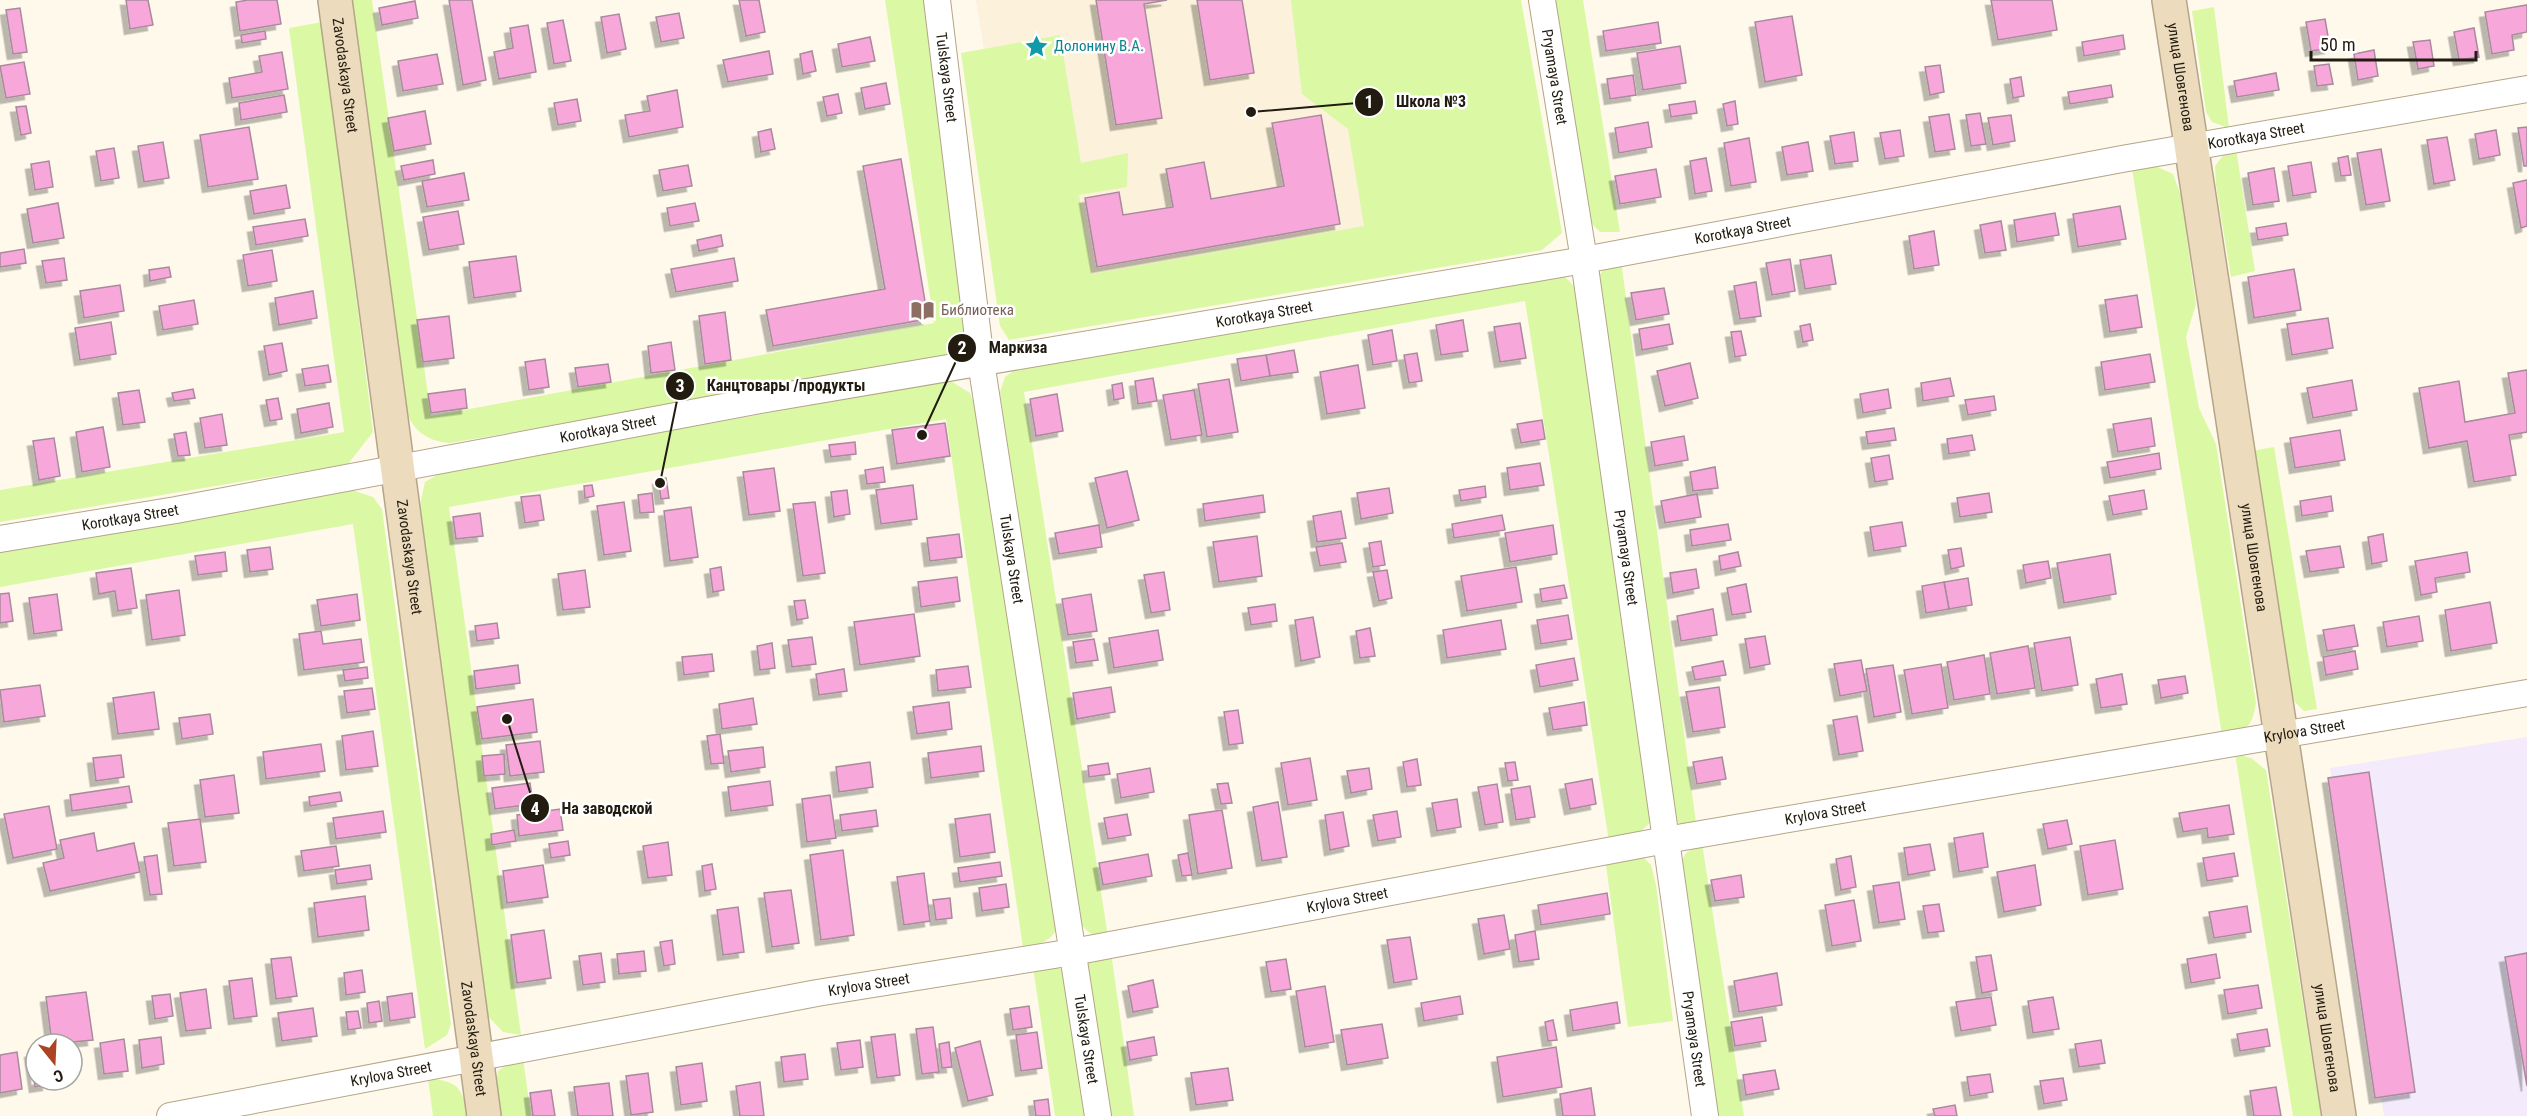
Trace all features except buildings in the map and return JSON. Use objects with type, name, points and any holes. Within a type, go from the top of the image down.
[{"type":"main road","name":"Zavodaskaya Street","points":[[335,0],[484,1116]]},
{"type":"main road","name":"улица Шовгенова","points":[[2169,0],[2339,1116]]},
{"type":"street","name":"Tulskaya Street","points":[[937,0],[981,363],[1098,1116]]},
{"type":"street","name":"Pryamaya Street","points":[[1542,0],[1584,260],[1705,1116]]},
{"type":"street","name":"Korotkaya Street","points":[[0,539],[176,510],[766,399],[1584,260],[2190,147],[2527,89]]},
{"type":"street","name":"Krylova Street","points":[[170,1116],[817,993],[1073,952],[1666,840],[2527,693]]},
{"type":"shaded area","points":[[976,0],[1493,0],[1523,223],[1026,314]]},
{"type":"shaded area","points":[[2527,737],[2527,1116],[2384,1116],[2330,768]]},
{"type":"green space","points":[[350,0],[372,0],[431,416],[934,323],[885,0],[926,0],[967,308],[964,339],[946,358],[450,443],[428,438],[413,425],[406,412]]},
{"type":"green space","points":[[1291,0],[1521,0],[1562,233],[1542,250],[1009,340],[1000,326],[961,53],[1060,35],[1081,163],[1128,153],[1127,187],[1079,195],[1092,274],[1364,226],[1348,129],[1302,94]]},
{"type":"green space","points":[[1551,0],[1583,0],[1620,232],[1600,232],[1586,218]]},
{"type":"green space","points":[[2214,7],[2229,128],[2212,122],[2206,112],[2192,11]]},
{"type":"green space","points":[[322,22],[373,432],[348,464],[0,522],[0,490],[344,432],[289,28]]},
{"type":"green space","points":[[2236,149],[2255,271],[2231,277],[2215,166],[2226,152]]},
{"type":"green space","points":[[2155,166],[2173,174],[2181,196],[2196,304],[2186,337],[2199,408],[2216,444],[2256,703],[2247,726],[2222,735],[2132,169]]},
{"type":"green space","points":[[1621,260],[1696,823],[1680,824],[1672,815],[1595,281],[1605,268]]},
{"type":"green space","points":[[1563,275],[1574,286],[1583,340],[1651,821],[1633,836],[1609,842],[1525,301],[1024,392],[1108,937],[1097,936],[1089,932],[1077,917],[1000,392],[1005,377],[1020,366]]},
{"type":"green space","points":[[941,382],[952,382],[970,393],[980,419],[1058,927],[1055,932],[1044,942],[1023,948],[946,419],[449,507],[521,1035],[503,1032],[487,1015],[420,505],[425,482],[444,471]]},
{"type":"green space","points":[[2274,447],[2317,709],[2304,711],[2295,702],[2289,684],[2251,451]]},
{"type":"green space","points":[[349,489],[373,497],[382,509],[451,1024],[447,1035],[425,1049],[353,524],[0,587],[0,550]]},
{"type":"green space","points":[[2235,754],[2251,758],[2266,770],[2321,1116],[2293,1116]]},
{"type":"green space","points":[[1702,843],[1744,1116],[1714,1116],[1679,865],[1686,853]]},
{"type":"green space","points":[[1643,857],[1651,865],[1656,885],[1673,1021],[1628,1027],[1605,858]]},
{"type":"green space","points":[[1111,952],[1134,1116],[1107,1116],[1083,964]]},
{"type":"green space","points":[[1049,966],[1061,969],[1068,978],[1088,1116],[1055,1116],[1033,967]]},
{"type":"green space","points":[[523,1058],[531,1116],[500,1116],[496,1085],[498,1071],[514,1060]]},
{"type":"green space","points":[[428,1079],[446,1081],[457,1088],[461,1093],[467,1116],[433,1116]]},
{"type":"place","name":"Долонину В.А.","points":[[1036,46]]},
{"type":"place","name":"Школа №3","points":[[1251,112]]},
{"type":"place","name":"Библиотека","points":[[923,310]]},
{"type":"place","name":"Маркиза","points":[[922,435]]},
{"type":"place","name":"Канцтовары /продукты","points":[[660,483]]},
{"type":"place","name":"На заводской","points":[[507,719]]}]
